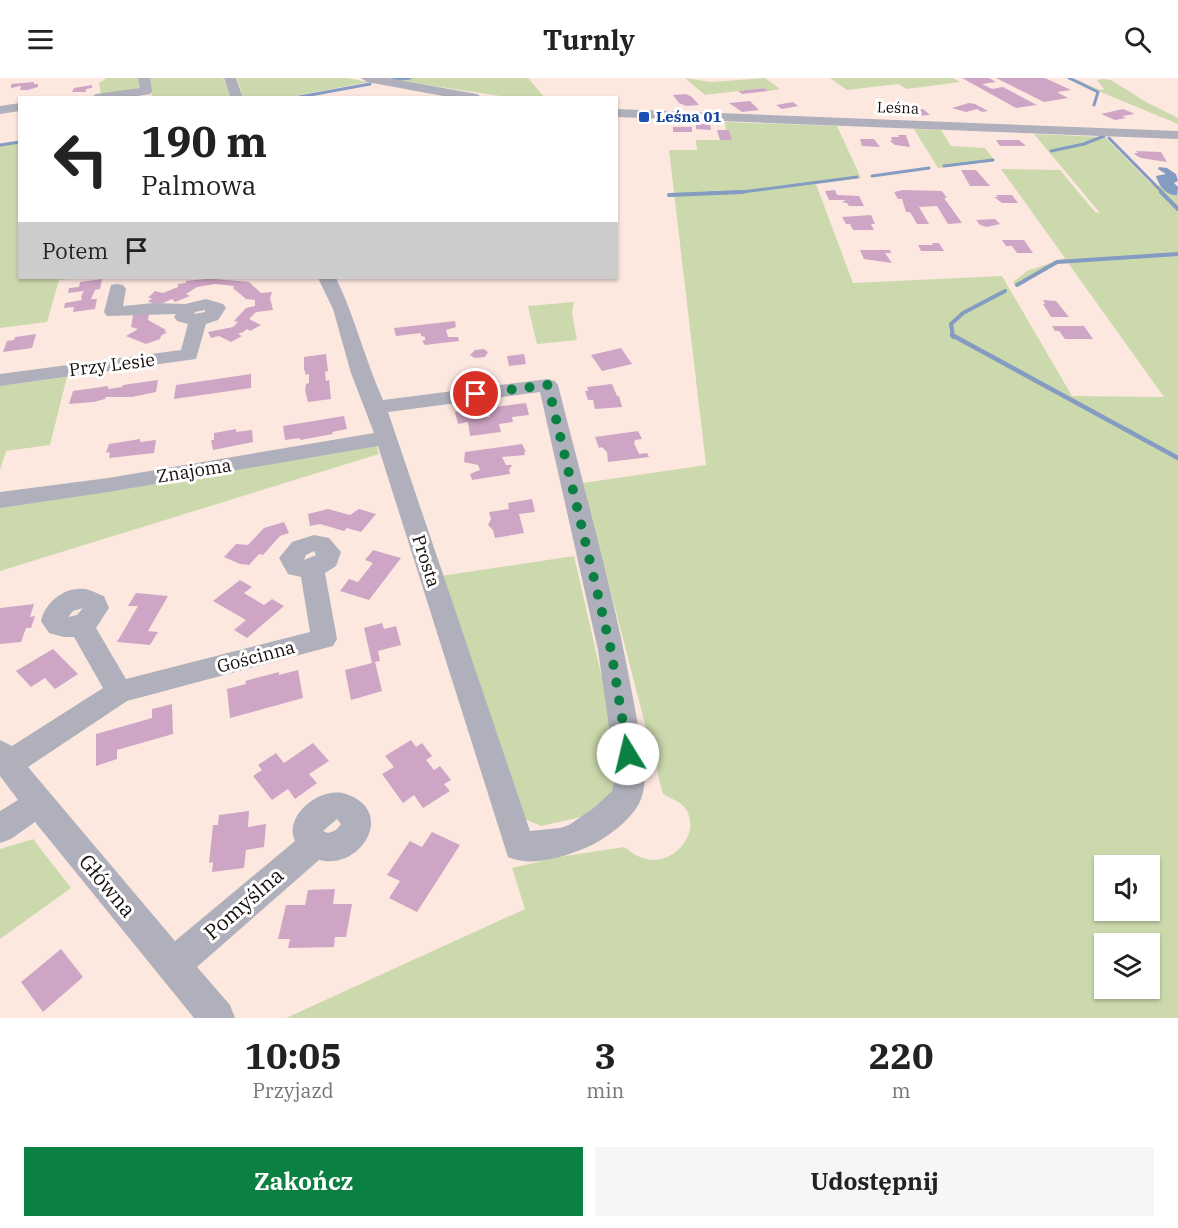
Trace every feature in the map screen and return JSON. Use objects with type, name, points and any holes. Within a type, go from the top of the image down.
[{"type":"street","points":[[110,96],[146,91],[144,78]]},
{"type":"street","points":[[230,78],[236,96]]},
{"type":"street","points":[[366,78],[466,96]]},
{"type":"street","points":[[0,110],[18,108]]},
{"type":"street","name":"Leśna","points":[[618,113],[1178,135]]},
{"type":"street","name":"Prosta","points":[[327,279],[342,309],[362,373],[376,407],[519,847],[560,843],[580,835],[606,817],[626,798],[631,775],[611,650],[548,385],[376,407]]},
{"type":"street","name":"Przy Lesie","points":[[0,380],[189,355],[192,315],[154,308],[113,312],[117,289]]},
{"type":"street","name":"Znajoma","points":[[0,500],[119,483],[386,438]]},
{"type":"street","name":"Gościnna","points":[[5,759],[119,692],[324,639],[312,569]]},
{"type":"street","points":[[81,625],[119,692]]},
{"type":"street","name":"Główna","points":[[5,759],[38,803],[217,1018]]},
{"type":"street","points":[[0,829],[38,803]]},
{"type":"street","name":"Pomyślna","points":[[174,965],[314,844]]},
{"type":"green space","points":[[107,78],[140,78],[143,88],[101,95],[99,83]]},
{"type":"green space","points":[[147,78],[223,78],[232,96],[152,96]]},
{"type":"green space","points":[[237,78],[346,78],[369,82],[294,96],[242,96]]},
{"type":"green space","points":[[528,78],[543,96],[500,96],[387,79]]},
{"type":"green space","points":[[685,78],[712,82],[765,78],[780,89],[768,91],[764,88],[705,95]]},
{"type":"green space","points":[[830,78],[953,78],[960,82],[907,89],[898,84],[847,90]]},
{"type":"green space","points":[[1067,78],[1073,78],[1100,90],[1104,89],[1097,80],[1111,80],[1146,102],[1178,118],[1178,124]]},
{"type":"green space","points":[[725,122],[837,126],[861,178],[816,184],[853,283],[1002,276],[1072,396],[1164,397],[1068,263],[1059,263],[1016,286],[1013,282],[1027,271],[1065,258],[1001,169],[1060,170],[1095,212],[1100,213],[1034,134],[1105,137],[1152,185],[1178,186],[1178,1018],[286,1018],[525,909],[512,868],[559,857],[624,847],[640,857],[653,860],[665,858],[675,853],[689,834],[688,813],[680,803],[663,794],[583,483],[706,465],[669,150],[697,150],[696,140],[732,140],[729,130],[726,130]]},
{"type":"green space","points":[[914,129],[941,130],[951,146],[985,148],[995,161],[938,168]]},
{"type":"green space","points":[[18,143],[18,279],[71,279],[59,280],[47,322],[0,328],[0,146]]},
{"type":"green space","points":[[574,302],[572,313],[577,340],[537,344],[528,306]]},
{"type":"green space","points":[[67,377],[50,445],[6,451],[0,470],[0,386]]},
{"type":"green space","points":[[376,442],[379,454],[0,571],[0,506]]},
{"type":"green space","points":[[574,556],[622,765],[616,789],[594,814],[541,826],[520,817],[441,576]]},
{"type":"green space","points":[[33,839],[71,888],[0,939],[0,849]]},
{"type":"water","points":[[1159,167],[1167,168],[1176,174],[1178,181],[1174,183],[1178,187],[1177,195],[1169,194],[1161,186],[1156,176],[1166,174],[1158,169]]},
{"type":"building","points":[[962,78],[989,78],[996,82],[982,84],[992,89],[1003,87],[1037,105],[1016,108]]},
{"type":"building","points":[[996,78],[1045,78],[1071,90],[1057,92],[1068,98],[1044,102]]},
{"type":"building","points":[[34,82],[38,84],[38,87],[28,90],[20,90],[21,86],[11,88],[11,84]]},
{"type":"building","points":[[92,85],[92,88],[86,89],[86,92],[72,92],[74,88]]},
{"type":"building","points":[[764,88],[768,91],[742,94],[738,91]]},
{"type":"building","points":[[686,94],[699,105],[686,106],[679,103],[673,95]]},
{"type":"building","points":[[750,101],[759,110],[742,112],[729,103]]},
{"type":"building","points":[[793,102],[798,106],[782,109],[776,105]]},
{"type":"building","points":[[969,103],[988,111],[982,112],[977,109],[966,112],[952,108]]},
{"type":"building","points":[[923,109],[930,115],[915,116],[908,111]]},
{"type":"building","points":[[1123,109],[1135,114],[1122,116],[1126,118],[1115,120],[1101,114]]},
{"type":"building","points":[[696,124],[710,124],[711,130],[696,129]]},
{"type":"building","points":[[673,127],[692,127],[692,132],[673,132]]},
{"type":"building","points":[[717,130],[729,130],[732,140],[720,140]]},
{"type":"building","points":[[898,135],[906,135],[910,147],[895,145],[890,141],[891,137],[899,137]]},
{"type":"building","points":[[860,139],[874,139],[880,147],[862,146]]},
{"type":"building","points":[[996,140],[1019,140],[1026,146],[1000,146]]},
{"type":"building","points":[[1136,151],[1161,152],[1167,162],[1141,158],[1134,153],[1138,153]]},
{"type":"building","points":[[961,170],[976,170],[990,186],[970,186]]},
{"type":"building","points":[[835,190],[837,195],[859,196],[864,206],[849,206],[842,202],[846,200],[829,200],[825,191]]},
{"type":"building","points":[[903,190],[942,191],[947,198],[944,198],[962,223],[948,224],[937,206],[919,207],[929,224],[917,224],[910,212],[906,212],[902,199],[898,199],[894,192]]},
{"type":"building","points":[[996,195],[1012,195],[1018,203],[1002,203],[994,197],[998,197]]},
{"type":"building","points":[[871,215],[875,224],[871,224],[874,230],[853,230],[842,217]]},
{"type":"building","points":[[995,219],[1000,224],[987,227],[980,225],[976,220]]},
{"type":"building","points":[[1002,240],[1024,240],[1033,253],[1017,253],[1012,246],[1006,246]]},
{"type":"building","points":[[932,243],[939,243],[944,251],[921,251],[918,245],[933,245]]},
{"type":"building","points":[[860,250],[890,250],[891,253],[885,253],[892,263],[864,259]]},
{"type":"building","points":[[102,279],[100,289],[95,290],[91,299],[97,299],[95,309],[73,312],[74,307],[64,308],[65,303],[82,300],[81,296],[84,291],[68,293],[69,288],[79,287],[80,282]]},
{"type":"building","points":[[215,279],[249,282],[261,293],[272,292],[270,298],[273,310],[256,312],[249,319],[261,325],[238,334],[242,336],[231,342],[219,336],[211,338],[208,332],[233,327],[238,322],[234,321],[246,308],[255,306],[255,300],[246,299],[233,288],[234,286],[215,284],[197,287],[186,294],[190,296],[175,302],[172,299],[161,304],[148,302],[152,298],[148,298],[155,291],[163,293],[186,281]]},
{"type":"building","points":[[1043,300],[1056,301],[1069,317],[1051,317]]},
{"type":"building","points":[[149,313],[148,320],[167,332],[160,339],[146,344],[126,336],[138,329],[131,327],[133,315]]},
{"type":"building","points":[[455,321],[456,327],[446,330],[448,337],[458,337],[459,341],[425,345],[422,341],[425,337],[421,336],[421,333],[396,336],[394,328]]},
{"type":"building","points":[[1052,326],[1084,326],[1093,339],[1065,339]]},
{"type":"building","points":[[36,334],[32,348],[3,352],[7,341],[14,340],[15,337]]},
{"type":"building","points":[[621,348],[632,364],[602,371],[591,355]]},
{"type":"building","points":[[484,349],[488,352],[485,357],[475,358],[470,355],[475,350]]},
{"type":"building","points":[[326,354],[328,371],[325,372],[326,381],[329,380],[331,399],[308,402],[305,390],[306,384],[309,383],[309,374],[306,375],[304,369],[304,357]]},
{"type":"building","points":[[524,354],[526,364],[509,366],[507,356]]},
{"type":"building","points":[[251,374],[251,388],[174,399],[176,385]]},
{"type":"building","points":[[158,380],[156,392],[132,397],[106,397],[94,402],[69,404],[73,391],[108,386],[108,389]]},
{"type":"building","points":[[612,384],[622,407],[595,409],[593,400],[588,400],[585,391],[588,391],[587,387]]},
{"type":"building","points":[[526,403],[529,415],[512,417],[513,422],[499,424],[501,432],[470,436],[468,422],[458,424],[455,412],[470,410],[471,416],[490,417],[488,408]]},
{"type":"building","points":[[344,416],[347,429],[300,440],[300,438],[285,440],[283,426]]},
{"type":"building","points":[[236,429],[236,432],[252,430],[253,442],[213,450],[211,440],[214,440],[214,433]]},
{"type":"building","points":[[638,431],[642,439],[635,440],[634,443],[639,454],[647,453],[649,457],[608,462],[607,452],[602,447],[599,448],[595,437]]},
{"type":"building","points":[[140,439],[140,442],[156,440],[154,453],[109,458],[110,452],[106,453],[109,444]]},
{"type":"building","points":[[522,444],[525,455],[502,457],[506,465],[512,465],[509,470],[510,474],[472,480],[470,474],[480,470],[478,465],[464,462],[465,452]]},
{"type":"building","points":[[532,499],[535,512],[519,514],[524,533],[495,538],[493,530],[488,525],[491,519],[489,512],[509,509],[508,503]]},
{"type":"building","points":[[328,509],[350,515],[359,509],[376,514],[361,532],[347,528],[344,531],[320,524],[310,526],[308,514]]},
{"type":"building","points":[[284,522],[289,533],[280,536],[263,555],[259,554],[249,565],[224,557],[236,544],[248,545],[264,528]]},
{"type":"building","points":[[373,550],[401,558],[369,600],[340,591],[349,579],[358,582],[373,563],[365,560]]},
{"type":"building","points":[[240,580],[252,587],[244,593],[264,605],[272,599],[284,606],[247,638],[234,630],[246,620],[213,601]]},
{"type":"building","points":[[136,593],[168,596],[148,631],[158,632],[150,645],[117,642],[138,606],[128,606]]},
{"type":"building","points":[[34,604],[30,617],[35,616],[31,628],[26,628],[21,642],[0,644],[0,608]]},
{"type":"building","points":[[382,623],[384,629],[396,626],[401,645],[378,651],[380,661],[375,662],[382,691],[351,700],[345,670],[372,663],[364,628]]},
{"type":"building","points":[[53,649],[78,674],[55,689],[45,678],[31,687],[16,671]]},
{"type":"building","points":[[298,670],[303,698],[230,718],[227,689],[246,684],[245,681],[279,672],[279,675]]},
{"type":"building","points":[[172,704],[173,734],[117,750],[117,759],[96,766],[96,734],[152,718],[152,709]]},
{"type":"building","points":[[411,740],[416,747],[422,743],[432,756],[426,760],[434,770],[440,766],[451,780],[444,784],[450,791],[423,808],[414,795],[403,803],[382,774],[394,767],[385,756]]},
{"type":"building","points":[[313,743],[329,761],[309,774],[317,783],[295,799],[288,789],[272,800],[253,776],[262,770],[258,765],[276,753],[284,763]]},
{"type":"building","points":[[249,811],[248,827],[266,824],[264,847],[246,850],[244,868],[212,872],[213,862],[209,863],[213,825],[218,825],[219,815]]},
{"type":"building","points":[[432,832],[460,845],[417,912],[389,898],[400,881],[387,875],[410,841],[422,847]]},
{"type":"building","points":[[335,889],[333,904],[352,904],[346,937],[335,937],[334,947],[288,948],[290,939],[278,939],[286,905],[305,905],[308,890]]},
{"type":"building","points":[[61,949],[83,977],[43,1012],[21,982]]},
{"type":"waterway","points":[[391,80],[410,78]]},
{"type":"waterway","points":[[1069,78],[1098,92],[1094,105]]},
{"type":"waterway","points":[[305,96],[370,84]]},
{"type":"waterway","points":[[1051,151],[1084,144],[1104,136]]},
{"type":"waterway","points":[[1109,138],[1163,193]]},
{"type":"waterway","points":[[0,145],[18,142]]},
{"type":"waterway","points":[[944,166],[993,160]]},
{"type":"waterway","points":[[872,176],[929,168]]},
{"type":"waterway","points":[[708,193],[742,192],[857,177]]},
{"type":"waterway","points":[[669,195],[743,192]]},
{"type":"waterway","points":[[1161,192],[1178,209]]},
{"type":"waterway","points":[[1017,285],[1057,262],[1178,254]]},
{"type":"waterway","points":[[953,335],[951,324],[963,313],[1005,291]]},
{"type":"waterway","points":[[953,335],[1178,458]]},
{"type":"place","name":"Leśna 01","points":[[644,117]]},
{"type":"route","points":[[476,394],[548,385],[611,650],[628,754]]}]
